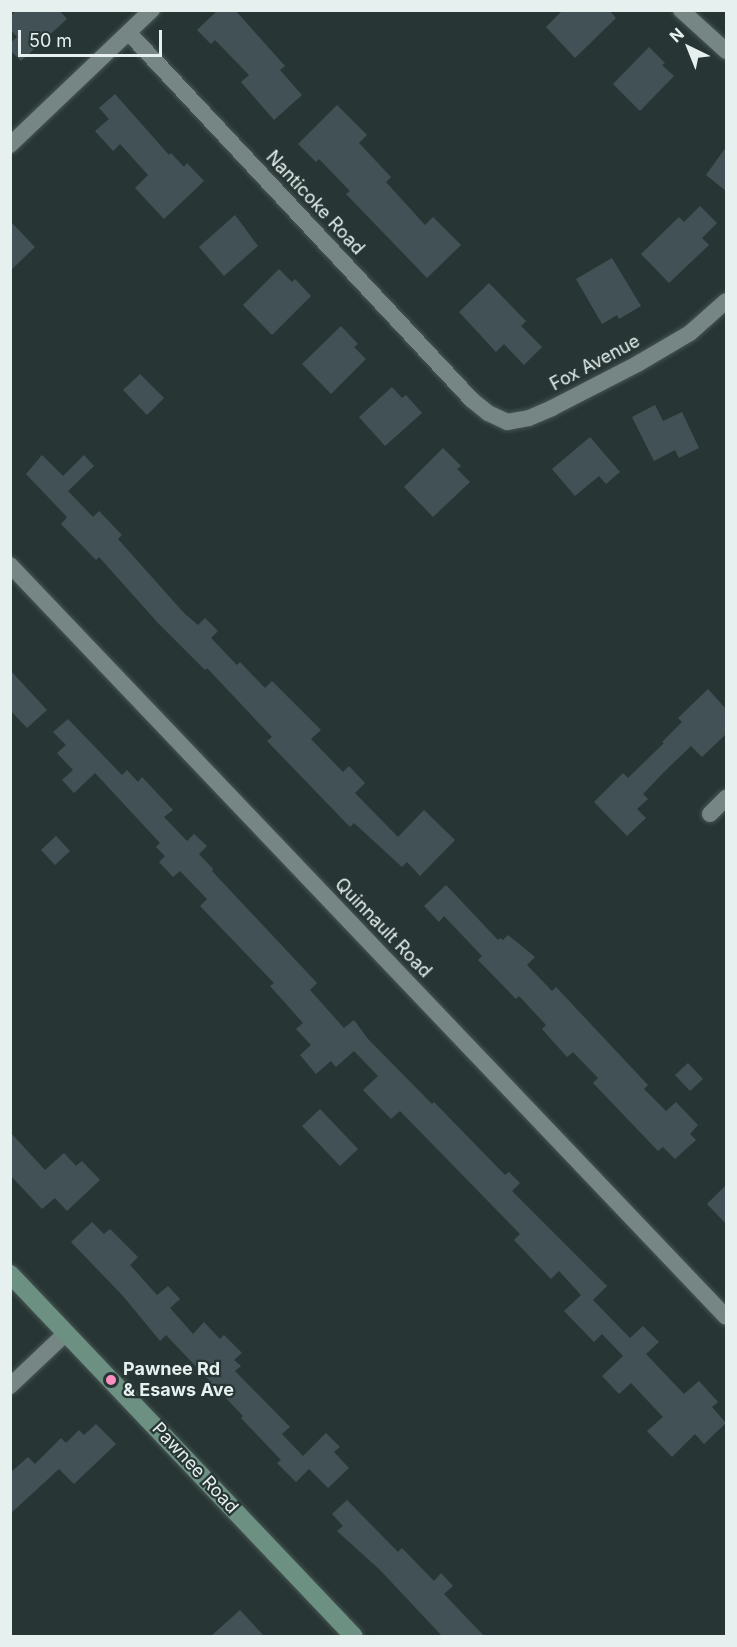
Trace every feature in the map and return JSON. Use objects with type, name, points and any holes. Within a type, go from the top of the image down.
[{"type":"street","points":[[10,145],[152,10]]},
{"type":"street","points":[[681,10],[726,51]]},
{"type":"street","name":"Nanticoke Road","points":[[129,33],[472,400]]},
{"type":"street","name":"Fox Avenue","points":[[472,400],[488,413],[507,422],[529,418],[639,363],[690,333],[726,301]]},
{"type":"street","name":"Quinnault Road","points":[[10,565],[726,1317]]},
{"type":"street","points":[[710,814],[726,798]]},
{"type":"street","name":"Pawnee Road","points":[[10,1274],[354,1636]]},
{"type":"street","points":[[10,1386],[66,1333]]},
{"type":"building","points":[[17,10],[59,10],[67,19],[21,61],[10,50],[10,43],[17,37],[10,29],[10,16]]},
{"type":"building","points":[[218,10],[235,10],[285,66],[280,70],[302,95],[274,120],[241,82],[249,75],[215,40],[211,44],[197,30]]},
{"type":"building","points":[[563,10],[609,10],[616,18],[575,58],[546,27]]},
{"type":"building","points":[[649,47],[665,63],[662,65],[674,76],[640,111],[613,84]]},
{"type":"building","points":[[115,94],[169,155],[171,153],[184,167],[187,163],[204,181],[164,219],[135,188],[148,175],[120,144],[113,151],[95,131],[109,119],[99,108]]},
{"type":"building","points":[[337,105],[367,135],[359,143],[391,177],[386,182],[425,225],[433,217],[461,245],[427,278],[346,194],[350,191],[319,159],[316,162],[298,144]]},
{"type":"building","points":[[726,147],[726,191],[706,175]]},
{"type":"building","points":[[700,206],[717,223],[702,238],[709,245],[669,283],[641,254],[679,217],[684,222]]},
{"type":"building","points":[[235,215],[258,246],[224,276],[199,247]]},
{"type":"building","points":[[10,221],[35,247],[10,271]]},
{"type":"building","points":[[612,258],[641,306],[619,319],[617,315],[602,324],[576,279]]},
{"type":"building","points":[[279,269],[292,282],[295,279],[311,296],[272,335],[243,305]]},
{"type":"building","points":[[489,283],[526,321],[521,326],[542,347],[524,365],[504,344],[496,352],[459,312]]},
{"type":"building","points":[[341,326],[358,344],[354,347],[366,359],[331,394],[302,364]]},
{"type":"building","points":[[140,374],[164,398],[147,415],[123,390]]},
{"type":"building","points":[[392,387],[402,398],[406,395],[422,413],[385,446],[359,417]]},
{"type":"building","points":[[655,405],[663,421],[682,412],[699,448],[679,458],[675,450],[654,461],[632,417]]},
{"type":"building","points":[[590,437],[620,472],[606,484],[599,476],[575,496],[552,469]]},
{"type":"building","points":[[443,448],[461,466],[457,469],[470,482],[433,517],[404,487]]},
{"type":"building","points":[[42,455],[63,476],[84,455],[94,466],[68,491],[93,517],[99,511],[122,535],[118,539],[184,613],[198,625],[205,618],[218,631],[211,638],[237,665],[240,662],[265,688],[272,681],[321,730],[311,739],[343,772],[349,766],[365,783],[355,793],[398,837],[424,810],[455,840],[420,876],[407,862],[402,867],[354,823],[350,827],[267,741],[272,737],[207,668],[205,670],[158,623],[99,557],[96,560],[61,524],[67,517],[26,474]]},
{"type":"building","points":[[10,670],[47,710],[27,728],[10,710]]},
{"type":"building","points":[[708,689],[726,709],[726,734],[702,757],[691,746],[664,772],[643,794],[648,799],[637,809],[646,818],[627,836],[594,802],[623,773],[628,778],[664,743],[662,742],[682,722],[678,718]]},
{"type":"building","points":[[68,719],[122,775],[127,770],[138,782],[142,777],[173,810],[164,817],[187,841],[194,834],[207,846],[199,854],[213,869],[212,871],[317,983],[310,990],[344,1028],[354,1020],[368,1039],[432,1104],[434,1102],[505,1175],[509,1172],[520,1183],[512,1191],[607,1286],[593,1300],[630,1338],[643,1326],[659,1342],[646,1354],[684,1394],[699,1381],[718,1402],[712,1407],[726,1423],[704,1444],[695,1434],[672,1457],[647,1431],[663,1417],[631,1383],[619,1394],[602,1376],[623,1356],[602,1334],[594,1342],[564,1311],[581,1295],[559,1271],[551,1279],[514,1240],[520,1234],[400,1111],[391,1119],[363,1090],[378,1076],[354,1051],[336,1067],[331,1061],[316,1074],[300,1055],[311,1045],[296,1029],[303,1023],[270,986],[274,983],[200,906],[207,899],[180,871],[173,877],[159,862],[165,856],[156,847],[160,843],[95,773],[74,793],[62,780],[73,770],[57,753],[66,745],[53,732]]},
{"type":"building","points":[[56,836],[70,851],[55,865],[41,850]]},
{"type":"building","points":[[446,885],[498,940],[500,938],[503,940],[508,935],[535,957],[527,965],[552,991],[556,987],[648,1085],[644,1089],[666,1111],[676,1102],[698,1125],[690,1134],[696,1140],[675,1159],[663,1147],[658,1151],[593,1083],[598,1078],[573,1052],[567,1057],[542,1029],[546,1025],[519,996],[516,999],[478,960],[482,956],[444,916],[439,922],[424,906]]},
{"type":"building","points":[[688,1063],[703,1079],[690,1091],[675,1075]]},
{"type":"building","points":[[320,1109],[358,1149],[340,1166],[302,1126]]},
{"type":"building","points":[[10,1132],[45,1170],[64,1153],[76,1166],[82,1161],[100,1180],[67,1211],[55,1198],[42,1209],[10,1175]]},
{"type":"building","points":[[726,1185],[726,1224],[707,1204]]},
{"type":"building","points":[[92,1222],[104,1234],[110,1229],[138,1257],[130,1265],[157,1295],[168,1286],[180,1299],[170,1308],[193,1334],[204,1322],[220,1339],[224,1335],[242,1353],[234,1360],[241,1366],[235,1371],[290,1427],[282,1434],[303,1456],[326,1433],[340,1447],[334,1452],[349,1468],[328,1488],[309,1469],[296,1482],[277,1463],[281,1460],[241,1418],[243,1416],[166,1335],[160,1341],[123,1296],[71,1242]]},
{"type":"building","points":[[96,1424],[116,1444],[74,1484],[59,1469],[10,1514],[10,1473],[28,1457],[35,1464],[61,1438],[66,1443],[79,1430],[84,1435]]},
{"type":"building","points":[[347,1500],[398,1552],[402,1548],[434,1581],[441,1573],[453,1586],[444,1594],[484,1636],[442,1636],[380,1570],[337,1531],[343,1526],[332,1514]]},
{"type":"building","points":[[240,1610],[264,1636],[211,1636]]},
{"type":"place","name":"Pawnee Rd & Esaws Ave","points":[[111,1380]]}]
